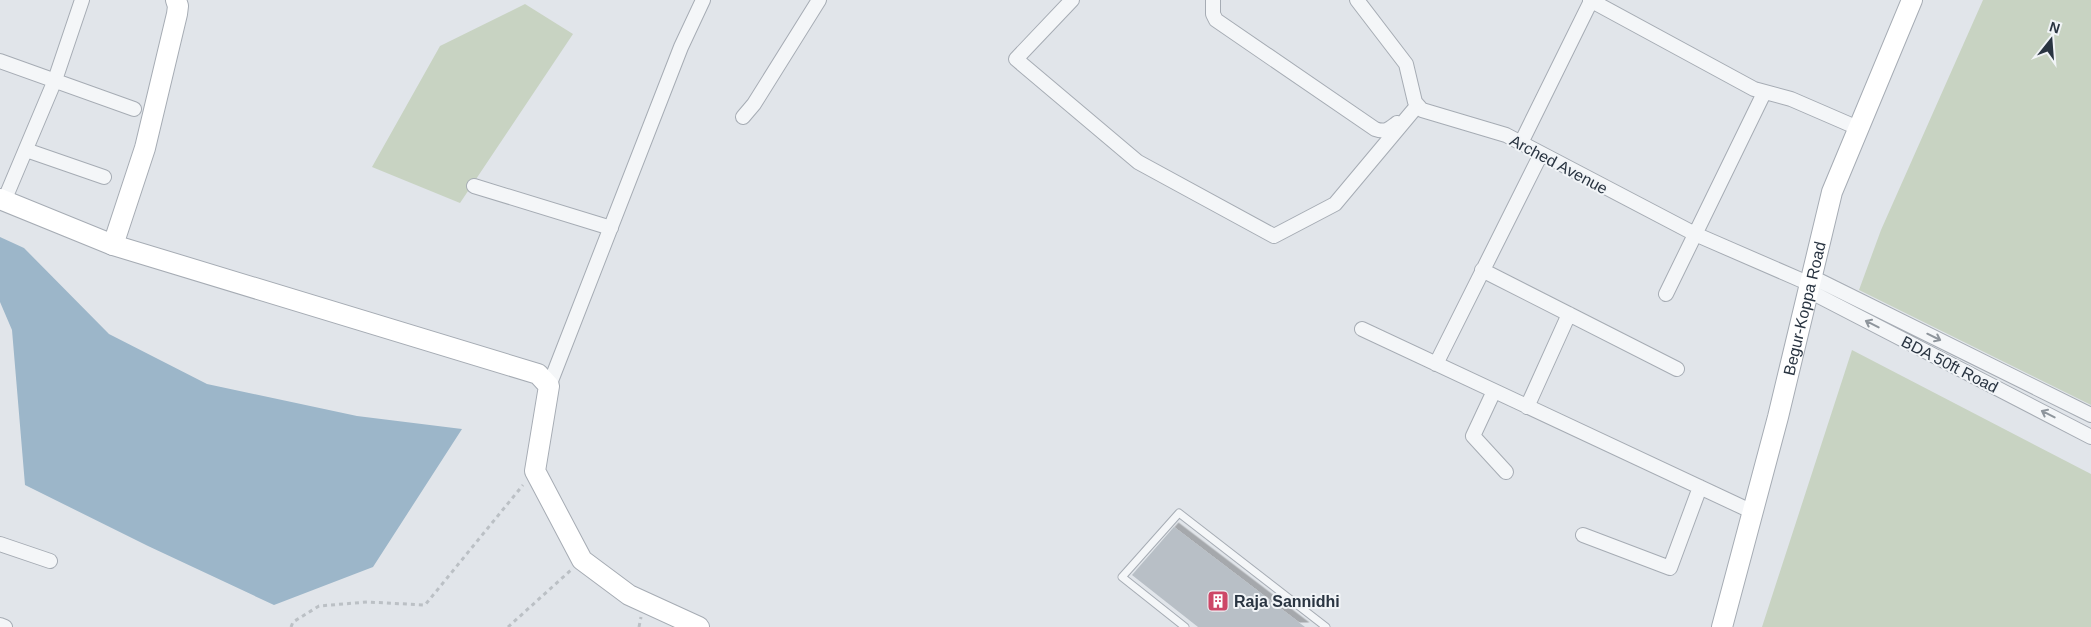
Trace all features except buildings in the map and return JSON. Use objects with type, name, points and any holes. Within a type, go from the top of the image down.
[{"type":"street","points":[[82,0],[55,80],[26,150],[2,200],[113,245],[538,374],[549,386]]},
{"type":"street","points":[[113,245],[145,148],[177,14],[178,6],[176,0]]},
{"type":"street","points":[[699,627],[629,595],[582,560],[535,471],[549,386],[681,47],[703,0]]},
{"type":"street","points":[[743,117],[754,104],[819,0]]},
{"type":"street","points":[[1072,0],[1016,59],[1138,162],[1274,236],[1335,204],[1417,106]]},
{"type":"street","points":[[1213,0],[1213,14],[1216,20],[1375,129],[1384,132],[1388,131],[1417,106]]},
{"type":"street","points":[[1357,0],[1406,64],[1417,106]]},
{"type":"street","points":[[1367,12],[1375,0]]},
{"type":"street","points":[[1521,143],[1590,0],[1754,90],[1791,99],[1858,128]]},
{"type":"street","name":"Begur-Koppa Road","points":[[1722,627],[1753,512],[1832,192],[1912,0]]},
{"type":"street","points":[[0,61],[134,109]]},
{"type":"street","points":[[1666,294],[1764,93]]},
{"type":"street","name":"Arched Avenue","points":[[1417,106],[1433,114],[1506,135],[1695,234],[1810,284]]},
{"type":"street","points":[[26,150],[104,177]]},
{"type":"street","points":[[1436,364],[1541,154]]},
{"type":"street","points":[[474,186],[611,228]]},
{"type":"street","points":[[1482,270],[1677,369]]},
{"type":"street","name":"BDA 50ft Road","points":[[1810,284],[2091,415]]},
{"type":"street","name":"BDA 50ft Road","points":[[1810,284],[2091,436]]},
{"type":"street","points":[[1527,406],[1569,314]]},
{"type":"street","points":[[1362,329],[1753,512]]},
{"type":"street","points":[[1494,391],[1473,436],[1506,472]]},
{"type":"street","points":[[1584,535],[1670,568],[1700,487]]},
{"type":"street","points":[[0,544],[50,561]]},
{"type":"street","points":[[0,625],[5,627]]},
{"type":"lane","points":[[1185,627],[1122,577],[1179,514],[1326,627]]},
{"type":"path","points":[[291,627],[293,622],[319,606],[367,602],[425,605],[535,471]]},
{"type":"path","points":[[508,627],[582,560]]},
{"type":"green space","points":[[1983,0],[2091,0],[2091,405],[1859,290],[1881,230]]},
{"type":"green space","points":[[525,4],[573,34],[460,203],[372,167],[440,46]]},
{"type":"green space","points":[[1852,350],[2091,474],[2091,627],[1762,627]]},
{"type":"water","points":[[0,237],[24,248],[109,334],[207,384],[357,416],[462,429],[373,567],[274,605],[148,546],[25,485],[12,330],[0,302]]},
{"type":"place","name":"Raja Sannidhi","points":[[1218,601]]}]
